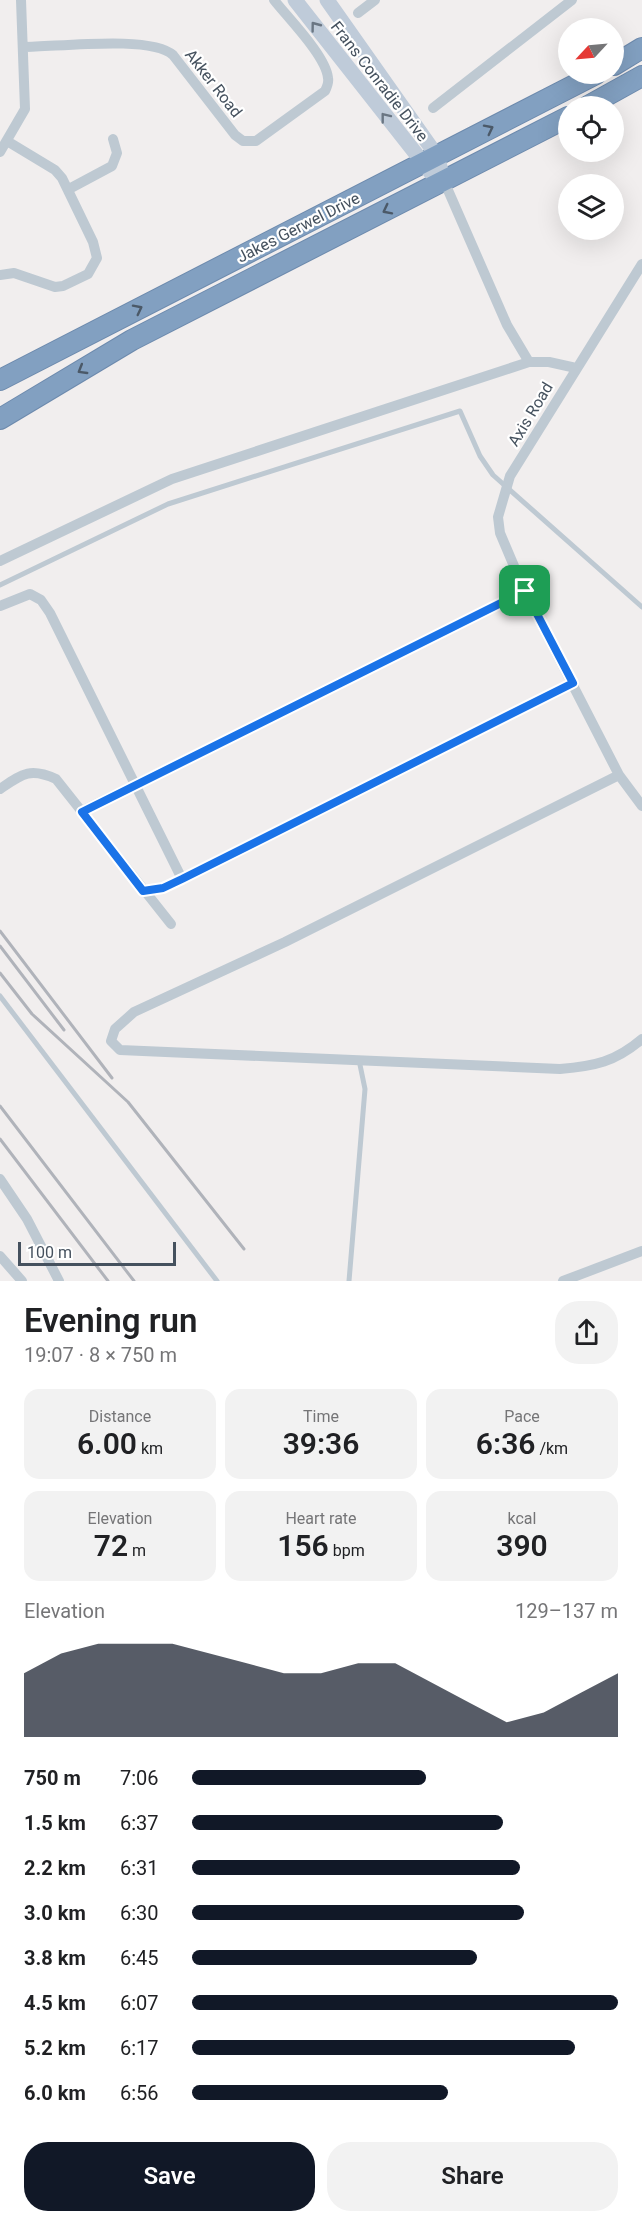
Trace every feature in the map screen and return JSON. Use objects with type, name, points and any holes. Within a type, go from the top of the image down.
[{"type":"highway","points":[[624,59],[642,48]]},
{"type":"highway","points":[[606,96],[642,76]]},
{"type":"highway","name":"Jakes Gerwel Drive","points":[[0,380],[577,84]]},
{"type":"highway","name":"Jakes Gerwel Drive","points":[[0,419],[132,340],[443,185],[558,122]]},
{"type":"main road","name":"Frans Conradie Drive","points":[[295,0],[429,160]]},
{"type":"main road","name":"Frans Conradie Drive","points":[[327,0],[443,185]]},
{"type":"street","points":[[0,152],[25,109],[21,0]]},
{"type":"street","name":"Akker Road","points":[[24,48],[140,44],[162,47],[173,55],[235,135],[243,141],[256,141],[325,92],[328,84],[328,77],[318,57],[274,0]]},
{"type":"street","points":[[358,13],[375,0]]},
{"type":"street","points":[[433,108],[572,0]]},
{"type":"street","points":[[69,189],[112,166],[117,153],[113,139]]},
{"type":"street","points":[[0,275],[14,273],[59,287],[92,271],[96,265],[97,252],[69,189],[55,170],[7,141]]},
{"type":"street","points":[[443,185],[507,325],[529,362]]},
{"type":"street","name":"Axis Road","points":[[642,264],[505,486],[498,516],[500,533],[525,591],[619,775],[642,806]]},
{"type":"street","points":[[0,561],[172,479],[529,362],[549,362],[576,368]]},
{"type":"street","points":[[82,812],[134,784],[525,591]]},
{"type":"street","points":[[0,606],[30,594],[41,600],[182,879]]},
{"type":"street","points":[[143,891],[163,888],[182,879],[573,683]]},
{"type":"street","points":[[0,789],[21,774],[39,772],[56,779],[171,924]]},
{"type":"street","points":[[619,775],[285,942],[134,1012],[115,1029],[111,1041],[120,1050],[560,1068],[594,1066],[626,1053],[642,1039]]},
{"type":"street","points":[[0,1179],[27,1219],[59,1281]]},
{"type":"street","points":[[563,1281],[642,1251]]},
{"type":"street","points":[[0,1256],[22,1281]]},
{"type":"lane","points":[[0,585],[168,504],[460,411],[480,456],[505,486],[642,607]]},
{"type":"lane","points":[[0,996],[217,1281]]},
{"type":"lane","points":[[349,1281],[365,1089],[359,1060]]},
{"type":"railway","points":[[0,931],[112,1078]]},
{"type":"railway","points":[[0,946],[64,1030]]},
{"type":"railway","points":[[0,973],[32,1014],[128,1102],[244,1249]]},
{"type":"railway","points":[[0,1106],[134,1281]]},
{"type":"railway","points":[[0,1139],[108,1281]]},
{"type":"route","points":[[525,591],[573,683],[182,879],[163,888],[143,891],[82,812],[134,784],[525,591]]}]
